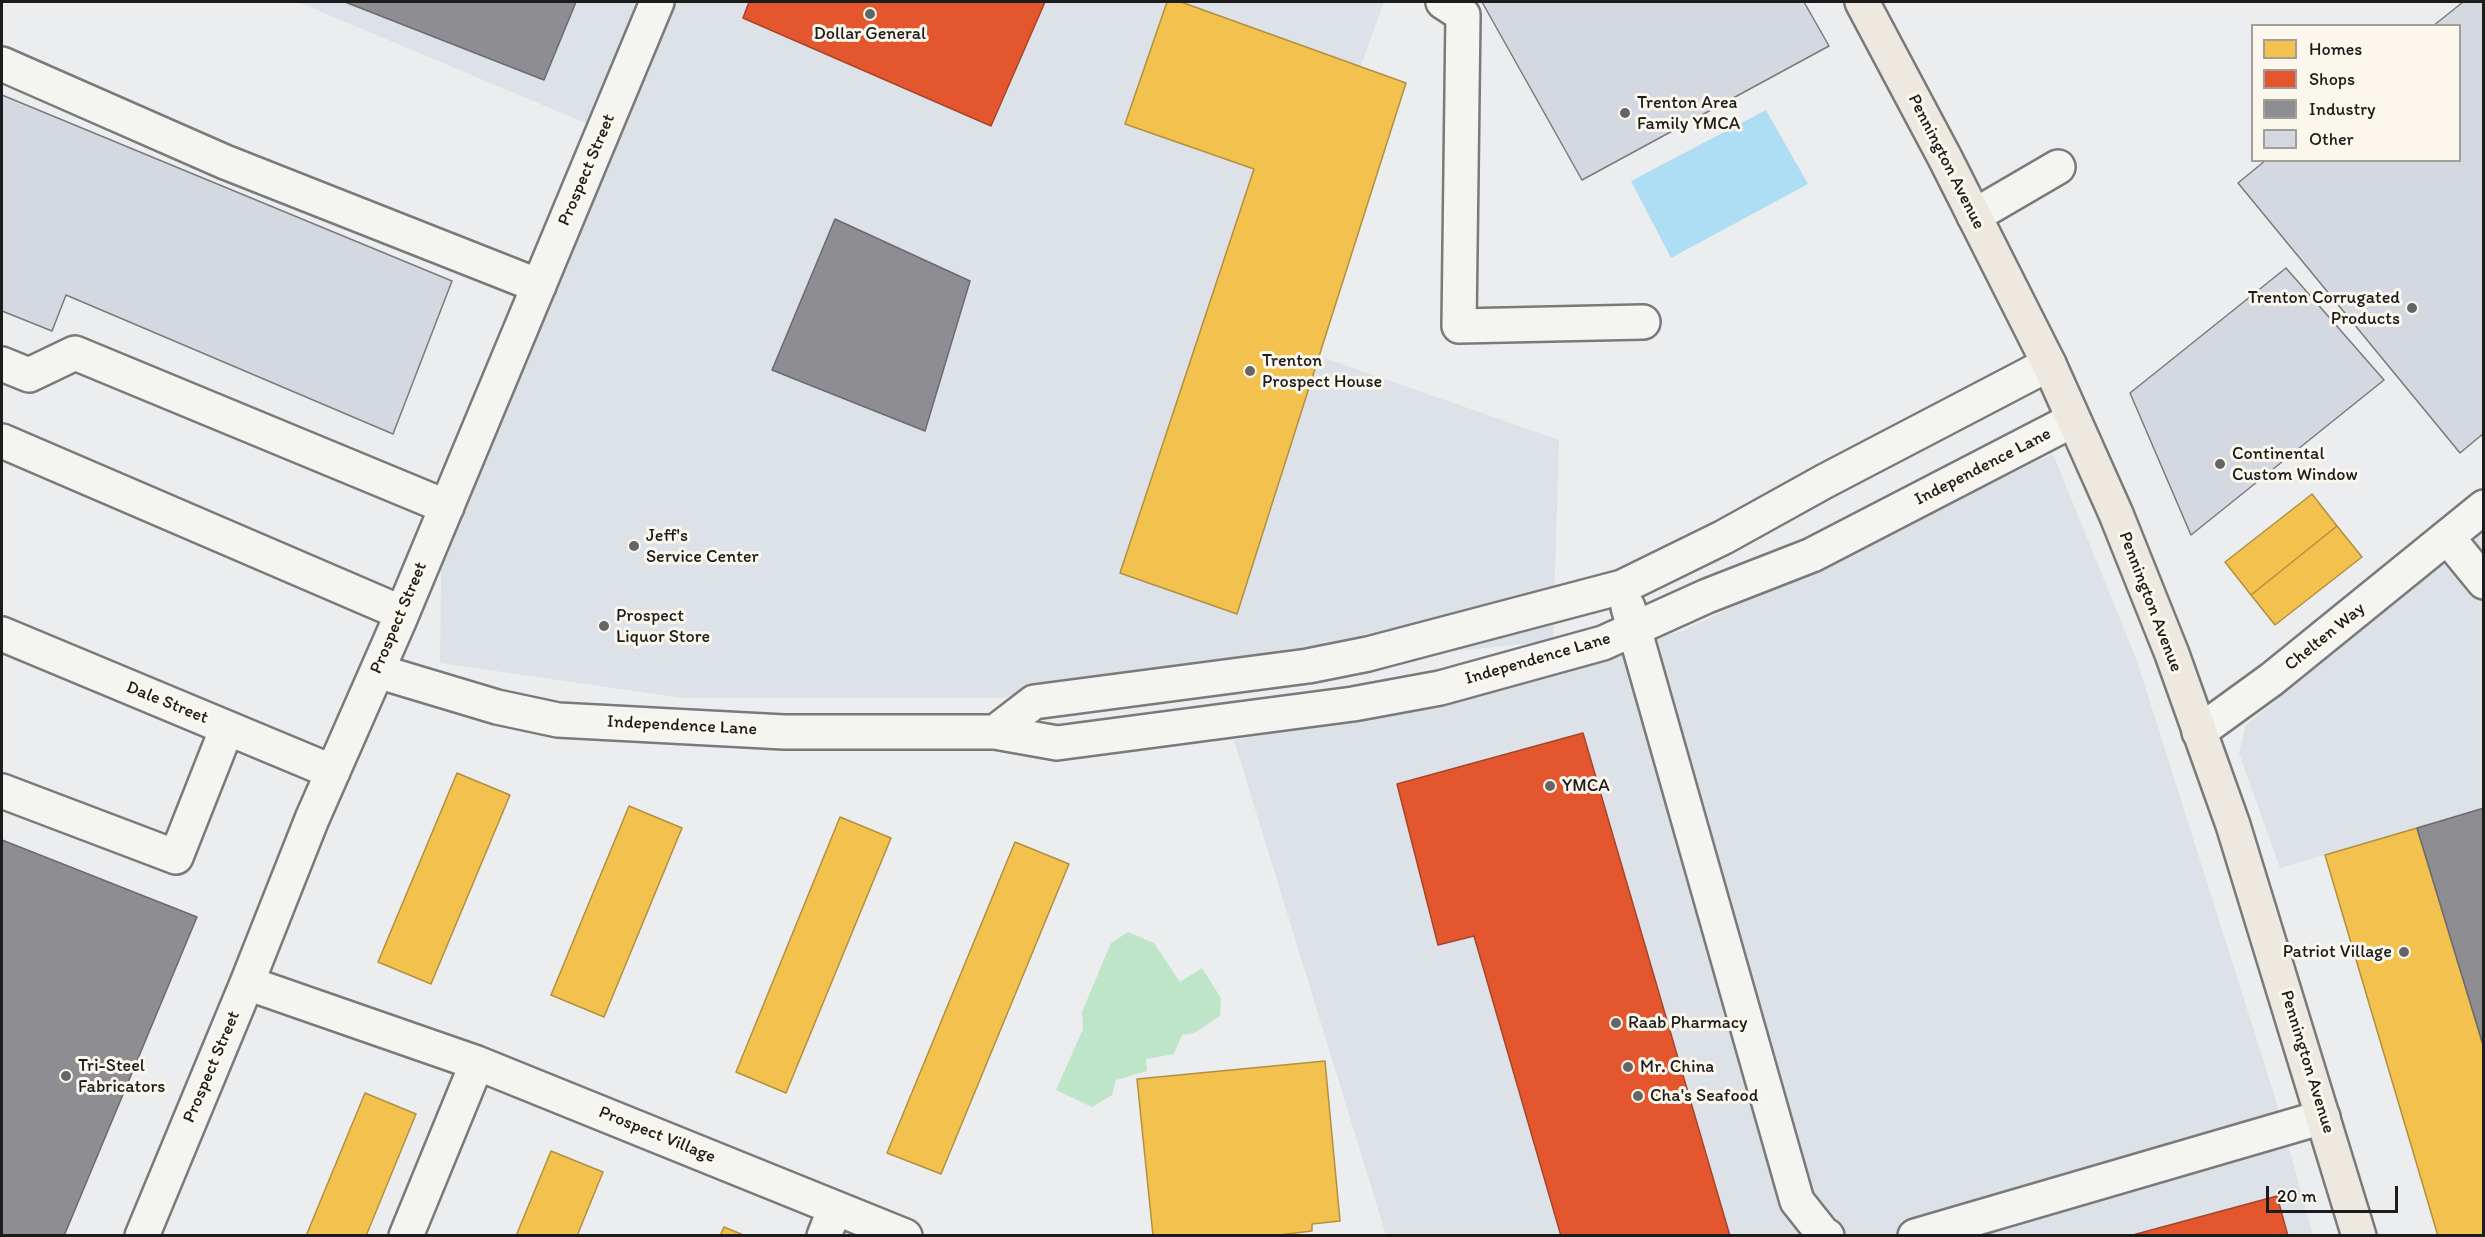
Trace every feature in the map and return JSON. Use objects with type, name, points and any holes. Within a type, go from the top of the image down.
[{"type":"main road","name":"Pennington Avenue","points":[[1862,2],[2049,364],[2120,524],[2172,654],[2233,825],[2359,1236]]},
{"type":"street","name":"Prospect Street","points":[[142,1236],[333,772],[447,507],[657,2]]},
{"type":"street","points":[[1443,2],[1463,15],[1460,326],[1643,322]]},
{"type":"street","points":[[2,64],[225,162],[539,286]]},
{"type":"street","points":[[1974,216],[2058,167]]},
{"type":"street","points":[[2,364],[28,375],[75,353],[447,507]]},
{"type":"street","points":[[994,732],[1034,702],[1308,666],[1368,654],[1622,587],[1724,537],[1825,481],[2049,364]]},
{"type":"street","name":"Independence Lane","points":[[377,671],[497,708],[558,720],[784,732],[994,732],[1057,743],[1353,704],[1440,688],[1603,643],[1707,596],[1812,555],[2073,420]]},
{"type":"street","points":[[2,441],[402,613]]},
{"type":"street","name":"Chelten Way","points":[[2199,732],[2272,679],[2484,507]]},
{"type":"street","points":[[2448,538],[2484,582]]},
{"type":"street","points":[[1622,587],[1797,1202],[1827,1236]]},
{"type":"street","name":"Dale Street","points":[[2,634],[333,772]]},
{"type":"street","points":[[2,791],[176,857],[226,728]]},
{"type":"street","name":"Prospect Village","points":[[248,983],[477,1063],[830,1222],[905,1236]]},
{"type":"street","points":[[406,1236],[477,1063]]},
{"type":"street","points":[[1915,1236],[2323,1117]]},
{"type":"shaded area","points":[[298,2],[1384,2],[1262,336],[1559,440],[1553,641],[996,698],[683,698],[440,663],[442,505],[595,127]]},
{"type":"shaded area","points":[[2053,454],[2137,661],[2273,1091],[2313,1235],[1386,1235],[1234,740],[1401,712],[1682,631]]},
{"type":"shaded area","points":[[2483,531],[2483,1048],[2417,828],[2280,868],[2239,753],[2246,725]]},
{"type":"green space","points":[[1128,932],[1154,943],[1180,982],[1202,968],[1221,998],[1220,1016],[1194,1033],[1182,1035],[1174,1054],[1146,1059],[1147,1071],[1116,1080],[1112,1095],[1092,1107],[1056,1090],[1083,1029],[1082,1012],[1111,943]]},
{"type":"water","points":[[1766,110],[1808,184],[1671,258],[1631,181]]},
{"type":"building: Homes","name":"Trenton Prospect House","points":[[1167,2],[1181,2],[1406,83],[1237,614],[1120,573],[1254,169],[1125,124]]},
{"type":"building: Homes","points":[[2312,494],[2337,526],[2251,595],[2225,562]]},
{"type":"building: Homes","points":[[2337,526],[2362,557],[2275,625],[2251,595]]},
{"type":"building: Homes","points":[[457,773],[510,795],[431,984],[378,962]]},
{"type":"building: Homes","points":[[629,806],[682,828],[604,1017],[551,995]]},
{"type":"building: Homes","points":[[840,817],[891,838],[786,1093],[736,1072]]},
{"type":"building: Homes","name":"Patriot Village","points":[[2417,828],[2484,1048],[2484,1236],[2438,1236],[2325,855]]},
{"type":"building: Homes","points":[[1015,842],[1069,864],[941,1174],[887,1153]]},
{"type":"building: Homes","points":[[1325,1061],[1340,1221],[1312,1224],[1312,1231],[1271,1236],[1153,1236],[1137,1079]]},
{"type":"building: Homes","points":[[365,1093],[416,1114],[366,1236],[306,1236]]},
{"type":"building: Homes","points":[[551,1151],[603,1172],[577,1236],[516,1236]]},
{"type":"building: Homes","points":[[724,1227],[746,1236],[720,1236]]},
{"type":"building: Shops","points":[[749,2],[1045,2],[991,126],[743,18]]},
{"type":"building: Shops","points":[[1583,733],[1730,1236],[1561,1236],[1474,936],[1438,945],[1397,784]]},
{"type":"building: Shops","points":[[2277,1196],[2288,1236],[2129,1236]]},
{"type":"building: Industry","points":[[345,2],[576,2],[544,80]]},
{"type":"building: Industry","points":[[835,219],[970,281],[925,431],[772,370]]},
{"type":"building: Industry","points":[[2484,808],[2484,1048],[2417,828]]},
{"type":"building: Industry","name":"Tri-Steel Fabricators","points":[[2,840],[197,917],[64,1236],[2,1236]]},
{"type":"building: Other","name":"Trenton Area Family YMCA","points":[[1482,2],[1804,2],[1829,46],[1582,180]]},
{"type":"building: Other","name":"Trenton Corrugated Products","points":[[2463,2],[2484,2],[2484,433],[2460,453],[2238,183],[2264,162],[2461,162],[2461,24],[2436,24]]},
{"type":"building: Other","points":[[2,95],[452,281],[393,434],[66,295],[52,331],[2,311]]},
{"type":"building: Other","name":"Continental Custom Window","points":[[2286,268],[2384,380],[2191,535],[2130,393]]},
{"type":"place","name":"Dollar General","points":[[870,14]]},
{"type":"place","name":"Trenton Area Family YMCA","points":[[1625,113]]},
{"type":"place","name":"Trenton Corrugated Products","points":[[2412,308]]},
{"type":"place","name":"Trenton Prospect House","points":[[1250,371]]},
{"type":"place","name":"Continental Custom Window","points":[[2220,464]]},
{"type":"place","name":"Jeff's Service Center","points":[[634,546]]},
{"type":"place","name":"Prospect Liquor Store","points":[[604,626]]},
{"type":"place","name":"YMCA","points":[[1550,786]]},
{"type":"place","name":"Patriot Village","points":[[2404,952]]},
{"type":"place","name":"Raab Pharmacy","points":[[1616,1023]]},
{"type":"place","name":"Mr. China","points":[[1628,1067]]},
{"type":"place","name":"Tri-Steel Fabricators","points":[[66,1076]]},
{"type":"place","name":"Cha's Seafood","points":[[1638,1096]]}]
